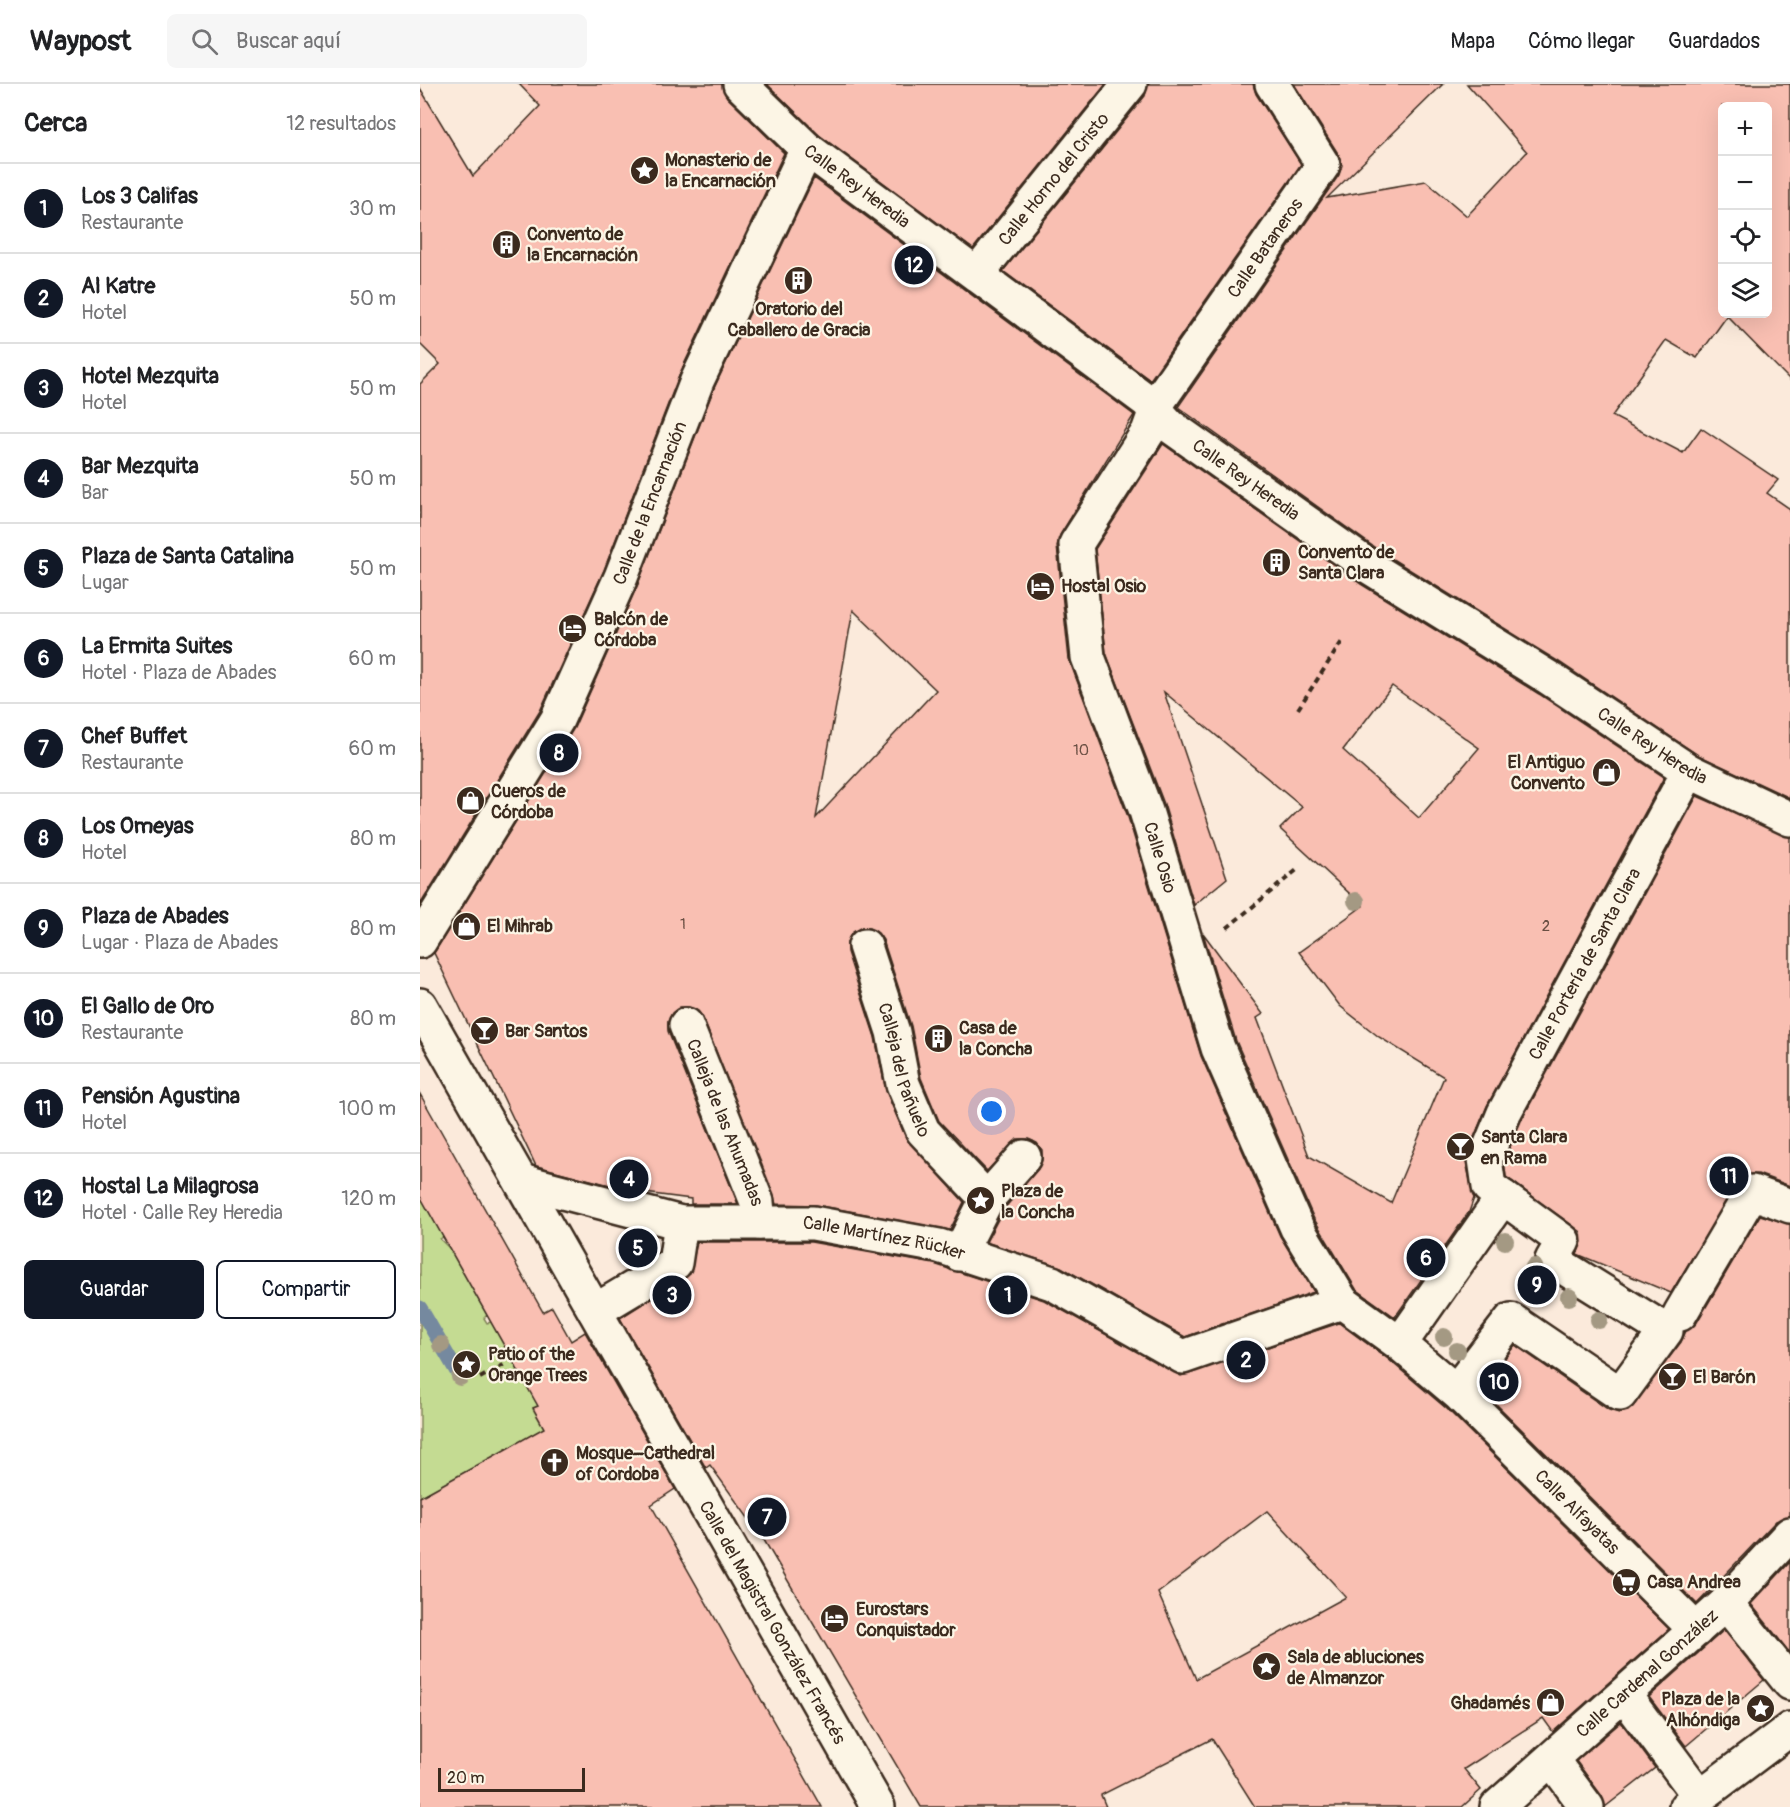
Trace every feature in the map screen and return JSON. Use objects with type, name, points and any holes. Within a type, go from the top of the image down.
[{"type":"street","name":"Calle Rey Heredia","points":[[740,84],[807,149],[1147,401],[1170,426],[1371,568],[1549,678],[1689,771],[1790,819]]},
{"type":"street","name":"Calle Horno del Cristo","points":[[977,274],[1130,84]]},
{"type":"street","name":"Calle Bataneros","points":[[1156,411],[1160,399],[1323,165],[1272,84]]},
{"type":"street","name":"Calle de la Encarnación","points":[[420,941],[557,720],[621,577],[701,370],[807,149]]},
{"type":"street","name":"Calle Osio","points":[[1156,411],[1148,432],[1076,544],[1088,657],[1146,811],[1218,1048],[1297,1228],[1342,1302]]},
{"type":"street","name":"Calle Portería de Santa Clara","points":[[1503,1197],[1489,1187],[1485,1159],[1509,1103],[1689,771]]},
{"type":"street","name":"Calleja del Pañuelo","points":[[865,946],[893,1032],[903,1084],[922,1131],[977,1190]]},
{"type":"street","name":"Calle del Magistral González Francés","points":[[420,1005],[878,1807]]},
{"type":"street","name":"Calleja de las Ahumadas","points":[[686,1025],[757,1202],[759,1223]]},
{"type":"street","points":[[959,1254],[977,1190],[1024,1158]]},
{"type":"street","name":"Calle Martínez Rücker","points":[[521,1181],[681,1224],[813,1223],[939,1246],[1052,1283],[1183,1357],[1342,1302]]},
{"type":"street","points":[[1458,1393],[1511,1320],[1620,1394],[1673,1323],[1752,1192],[1790,1206]]},
{"type":"street","points":[[1400,1344],[1503,1197],[1563,1241],[1552,1260],[1673,1323]]},
{"type":"street","points":[[595,1311],[675,1263],[681,1224]]},
{"type":"street","name":"Calle Alfayatas","points":[[1342,1302],[1400,1344],[1458,1393],[1696,1630]]},
{"type":"street","name":"Calle Cardenal González","points":[[1497,1807],[1625,1696],[1726,1603],[1790,1534]]},
{"type":"street","points":[[1726,1603],[1790,1683]]},
{"type":"street","points":[[1625,1696],[1693,1802],[1790,1729]]},
{"type":"street","points":[[1552,1760],[1587,1807]]},
{"type":"path","points":[[1298,708],[1343,640]]},
{"type":"path","points":[[1191,960],[1298,869]]},
{"type":"path","points":[[480,1378],[507,1363]]},
{"type":"green space","name":"Patio of the Orange Trees","points":[[420,1196],[443,1237],[440,1239],[449,1248],[487,1315],[484,1318],[487,1323],[491,1322],[493,1325],[538,1406],[533,1409],[544,1428],[420,1497]]},
{"type":"building","points":[[519,84],[722,84],[727,97],[784,153],[680,373],[604,570],[540,711],[420,905],[420,384],[440,364],[420,344],[420,88],[473,176],[540,106]]},
{"type":"building","points":[[767,84],[1106,84],[973,249],[819,135]]},
{"type":"building","points":[[1148,84],[1253,84],[1256,94],[1301,164],[1150,380],[1003,271],[1145,96]]},
{"type":"building","points":[[1294,84],[1443,84],[1327,198],[1426,181],[1467,216],[1527,152],[1467,84],[1790,84],[1790,380],[1729,318],[1772,318],[1772,102],[1718,102],[1718,318],[1726,318],[1697,358],[1666,340],[1612,416],[1683,453],[1701,428],[1778,480],[1767,493],[1790,509],[1790,798],[1698,755],[1559,662],[1381,552],[1178,407],[1339,175],[1342,165],[1339,155]]},
{"type":"building","points":[[814,178],[1134,415],[1060,535],[1057,546],[1069,659],[1128,817],[1201,1056],[1280,1236],[1314,1292],[1185,1337],[1061,1267],[986,1242],[1003,1210],[1038,1169],[1042,1160],[1042,1150],[1037,1143],[1028,1139],[1017,1139],[987,1171],[939,1121],[921,1078],[911,1026],[883,940],[878,933],[869,928],[860,928],[852,933],[847,942],[847,952],[875,1037],[886,1091],[906,1138],[964,1202],[950,1230],[816,1205],[776,1204],[703,1018],[698,1011],[689,1007],[680,1007],[672,1013],[668,1022],[668,1031],[738,1204],[691,1204],[691,1199],[637,1192],[536,1166],[434,953],[574,728],[638,584],[714,388]],"holes":[[[853,610],[936,690],[816,818]]]},
{"type":"building","points":[[1163,444],[1361,584],[1539,694],[1664,777],[1487,1106],[1466,1162],[1474,1198],[1469,1212],[1395,1317],[1356,1289],[1314,1219],[1236,1041],[1203,933],[1263,1014],[1257,1018],[1309,1156],[1391,1203],[1444,1077],[1379,1037],[1340,1006],[1299,952],[1363,906],[1280,829],[1302,807],[1164,692],[1227,878],[1194,905],[1164,804],[1106,653],[1095,549]],"holes":[[[1392,686],[1479,748],[1419,818],[1343,750]]]},
{"type":"building","points":[[1697,796],[1790,837],[1790,1186],[1758,1174],[1741,1177],[1671,1293],[1577,1254],[1582,1242],[1581,1232],[1506,1177],[1504,1161],[1521,1121]]},
{"type":"building","name":"Mosque–Cathedral of Cordoba","points":[[420,1094],[543,1312],[552,1307],[571,1341],[585,1332],[675,1489],[651,1505],[822,1807],[420,1807],[420,1497],[544,1428],[533,1408],[538,1406],[420,1196]]},
{"type":"building","points":[[1760,1215],[1790,1224],[1790,1516],[1776,1521],[1697,1604],[1481,1389],[1515,1345],[1609,1410],[1619,1413],[1628,1411],[1681,1342],[1686,1331],[1696,1324]]},
{"type":"building","points":[[697,1242],[811,1242],[934,1264],[1044,1300],[1181,1376],[1339,1323],[1388,1359],[1447,1409],[1669,1629],[1553,1732],[1543,1718],[1464,1769],[1481,1790],[1462,1807],[1255,1807],[1212,1739],[1101,1795],[1106,1807],[921,1807],[764,1540],[710,1465],[706,1468],[620,1318],[690,1274]],"holes":[[[1267,1511],[1346,1597],[1196,1679],[1158,1593]]]},
{"type":"building","points":[[1790,1562],[1790,1653],[1751,1604]]},
{"type":"building","points":[[1724,1630],[1764,1680],[1686,1746],[1649,1697]]},
{"type":"building","points":[[1621,1722],[1655,1768],[1605,1807],[1602,1796],[1576,1761]]},
{"type":"waterway","points":[[420,1308],[460,1377]]},
{"type":"place","name":"Monasterio de la Encarnación","points":[[644,170]]},
{"type":"place","name":"Convento de la Encarnación","points":[[506,244]]},
{"type":"place","name":"Hostal La Milagrosa","points":[[914,265]]},
{"type":"place","name":"Oratorio del Caballero de Gracia","points":[[799,280]]},
{"type":"place","name":"Convento de Santa Clara","points":[[1277,562]]},
{"type":"place","name":"Hostal Osio","points":[[1040,586]]},
{"type":"place","name":"Balcón de Córdoba","points":[[573,629]]},
{"type":"place","name":"Los Omeyas","points":[[559,753]]},
{"type":"place","name":"El Antiguo Convento","points":[[1606,772]]},
{"type":"place","name":"Cueros de Córdoba","points":[[470,801]]},
{"type":"place","name":"El Mihrab","points":[[466,926]]},
{"type":"place","name":"Bar Santos","points":[[484,1031]]},
{"type":"place","name":"Casa de la Concha","points":[[938,1038]]},
{"type":"place","name":"Santa Clara en Rama","points":[[1460,1147]]},
{"type":"place","name":"Pensión Agustina","points":[[1729,1176]]},
{"type":"place","name":"Bar Mezquita","points":[[629,1179]]},
{"type":"place","name":"Plaza de la Concha","points":[[980,1201]]},
{"type":"place","name":"Plaza de Santa Catalina","points":[[638,1248]]},
{"type":"place","name":"La Ermita Suites","points":[[1426,1258]]},
{"type":"place","name":"Plaza de Abades","points":[[1537,1285]]},
{"type":"place","name":"Hotel Mezquita","points":[[672,1295]]},
{"type":"place","name":"Los 3 Califas","points":[[1008,1295]]},
{"type":"place","name":"Al Katre","points":[[1246,1360]]},
{"type":"place","name":"Patio of the Orange Trees","points":[[467,1364]]},
{"type":"place","name":"El Barón","points":[[1672,1377]]},
{"type":"place","name":"El Gallo de Oro","points":[[1499,1382]]},
{"type":"place","name":"Mosque–Cathedral of Cordoba","points":[[555,1463]]},
{"type":"place","name":"Chef Buffet","points":[[767,1517]]},
{"type":"place","name":"Casa Andrea","points":[[1626,1582]]},
{"type":"place","name":"Eurostars Conquistador","points":[[835,1619]]},
{"type":"place","name":"Sala de abluciones de Almanzor","points":[[1266,1667]]},
{"type":"place","name":"Ghadamés","points":[[1551,1703]]},
{"type":"place","name":"Plaza de la Alhóndiga","points":[[1761,1709]]}]
